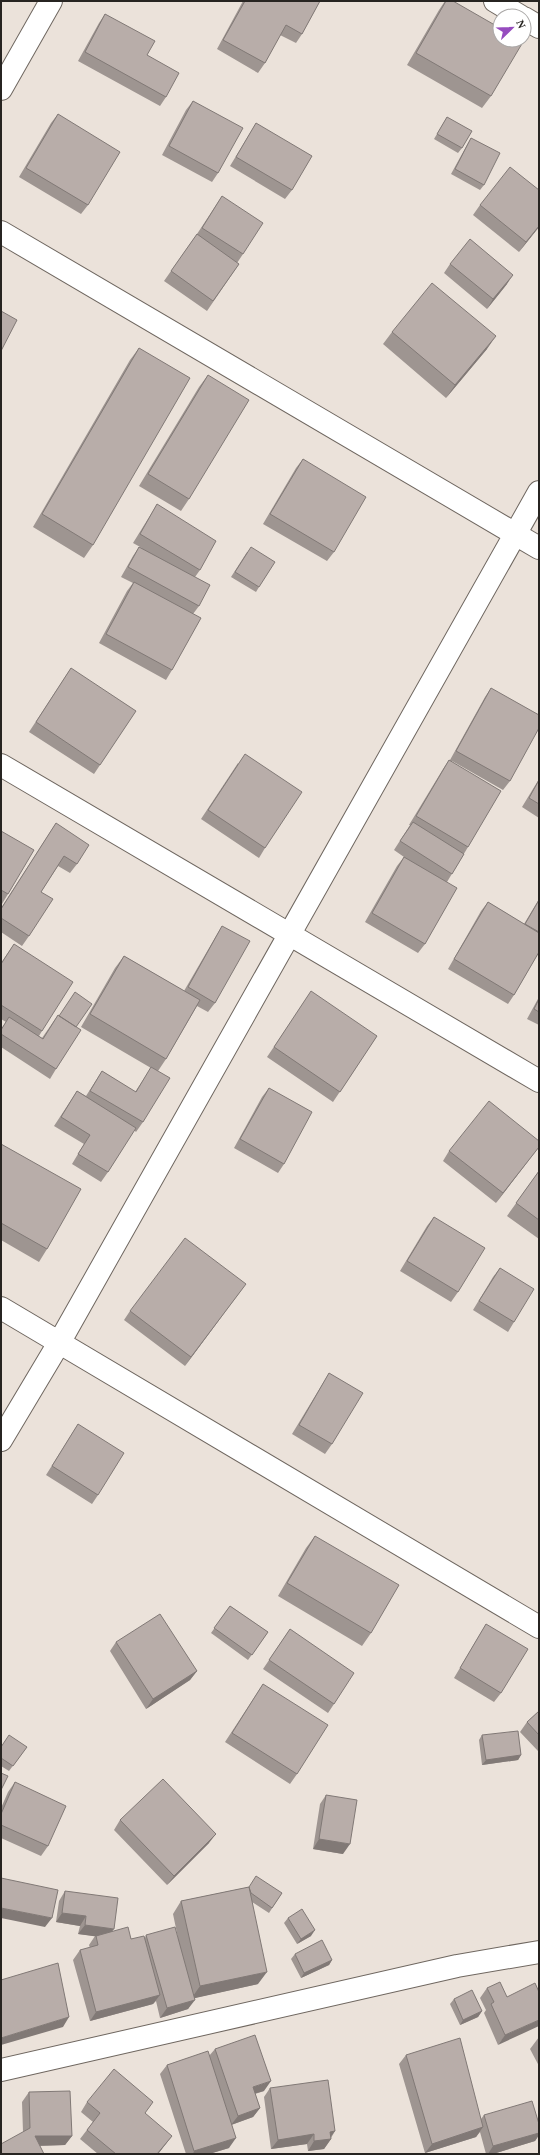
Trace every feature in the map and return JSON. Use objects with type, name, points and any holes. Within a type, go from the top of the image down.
[{"type":"street","points":[[1,89],[51,1]]},
{"type":"street","points":[[495,1],[507,8]]},
{"type":"street","points":[[1,232],[539,548]]},
{"type":"street","points":[[1,1440],[60,1342],[539,492]]},
{"type":"street","points":[[1,766],[539,1081]]},
{"type":"street","points":[[1,1308],[539,1627]]},
{"type":"street","points":[[1,2070],[457,1966],[539,1952]]},
{"type":"building","points":[[245,1],[320,1],[302,34],[286,25],[265,63],[223,40]]},
{"type":"building","points":[[446,1],[453,1],[492,23],[492,48],[519,48],[491,96],[416,53]]},
{"type":"building","points":[[105,14],[155,41],[147,55],[179,73],[166,97],[85,52]]},
{"type":"building","points":[[193,101],[243,128],[218,173],[169,146]]},
{"type":"building","points":[[58,114],[120,152],[88,205],[26,168]]},
{"type":"building","points":[[447,117],[472,131],[462,148],[437,134]]},
{"type":"building","points":[[256,123],[312,156],[292,190],[236,157]]},
{"type":"building","points":[[471,138],[500,153],[484,185],[455,169]]},
{"type":"building","points":[[510,167],[539,190],[539,226],[526,242],[480,205]]},
{"type":"building","points":[[222,196],[263,223],[243,254],[202,228]]},
{"type":"building","points":[[197,234],[239,264],[213,301],[171,271]]},
{"type":"building","points":[[470,239],[513,275],[493,299],[450,264]]},
{"type":"building","points":[[432,283],[496,336],[455,385],[392,332]]},
{"type":"building","points":[[1,311],[17,320],[1,351]]},
{"type":"building","points":[[139,348],[190,378],[93,545],[42,514]]},
{"type":"building","points":[[208,375],[249,400],[189,499],[148,474]]},
{"type":"building","points":[[303,459],[366,497],[334,552],[270,514]]},
{"type":"building","points":[[157,504],[216,541],[200,570],[140,534]]},
{"type":"building","points":[[139,547],[210,585],[199,606],[128,567]]},
{"type":"building","points":[[251,547],[275,562],[259,587],[235,572]]},
{"type":"building","points":[[134,582],[201,618],[172,670],[106,634]]},
{"type":"building","points":[[71,668],[136,711],[100,765],[36,722]]},
{"type":"building","points":[[491,688],[539,715],[539,728],[510,781],[456,751]]},
{"type":"building","points":[[245,754],[302,792],[265,848],[208,810]]},
{"type":"building","points":[[449,760],[501,791],[468,847],[416,816]]},
{"type":"building","points":[[539,780],[539,804],[529,798]]},
{"type":"building","points":[[413,822],[464,854],[452,874],[400,841]]},
{"type":"building","points":[[56,823],[89,845],[77,864],[64,856],[41,892],[53,899],[29,936],[1,918],[1,909]]},
{"type":"building","points":[[1,831],[34,850],[8,894],[1,890]]},
{"type":"building","points":[[404,857],[457,888],[425,944],[372,913]]},
{"type":"building","points":[[539,900],[539,932],[525,924]]},
{"type":"building","points":[[488,902],[539,933],[539,952],[514,995],[454,959]]},
{"type":"building","points":[[222,926],[250,941],[215,1003],[188,987]]},
{"type":"building","points":[[14,944],[73,982],[42,1031],[1,1005],[1,964]]},
{"type":"building","points":[[124,956],[200,1000],[166,1059],[90,1014]]},
{"type":"building","points":[[311,991],[377,1036],[340,1092],[274,1047]]},
{"type":"building","points":[[75,992],[92,1004],[76,1027],[59,1016]]},
{"type":"building","points":[[539,999],[539,1012],[534,1009]]},
{"type":"building","points":[[58,1015],[81,1030],[56,1069],[1,1034],[1,1030],[9,1017],[43,1039]]},
{"type":"building","points":[[151,1067],[170,1078],[143,1122],[90,1091],[102,1071],[136,1092]]},
{"type":"building","points":[[269,1088],[312,1112],[284,1164],[240,1139]]},
{"type":"building","points":[[77,1091],[136,1128],[108,1172],[78,1154],[90,1135],[61,1117]]},
{"type":"building","points":[[489,1101],[539,1141],[539,1147],[503,1193],[449,1151]]},
{"type":"building","points":[[1,1144],[81,1189],[47,1249],[1,1223]]},
{"type":"building","points":[[539,1171],[539,1220],[516,1203]]},
{"type":"building","points":[[434,1217],[485,1248],[458,1292],[407,1261]]},
{"type":"building","points":[[185,1238],[246,1284],[191,1357],[130,1311]]},
{"type":"building","points":[[500,1268],[534,1289],[514,1322],[479,1301]]},
{"type":"building","points":[[329,1373],[363,1393],[332,1444],[299,1425]]},
{"type":"building","points":[[78,1424],[124,1453],[98,1495],[52,1466]]},
{"type":"building","points":[[315,1536],[399,1585],[371,1633],[287,1583]]},
{"type":"building","points":[[230,1606],[268,1632],[252,1655],[214,1628]]},
{"type":"building","points":[[160,1614],[197,1671],[153,1699],[116,1642]]},
{"type":"building","points":[[486,1624],[528,1649],[501,1693],[460,1668]]},
{"type":"building","points":[[290,1629],[354,1673],[334,1704],[269,1660]]},
{"type":"building","points":[[263,1684],[328,1725],[297,1774],[232,1733]]},
{"type":"building","points":[[539,1711],[539,1735],[527,1722]]},
{"type":"building","points":[[518,1731],[521,1755],[486,1760],[482,1735]]},
{"type":"building","points":[[9,1735],[27,1747],[13,1766],[1,1758],[1,1747]]},
{"type":"building","points":[[1,1773],[8,1776],[1,1790]]},
{"type":"building","points":[[163,1779],[216,1834],[174,1876],[120,1820]]},
{"type":"building","points":[[15,1782],[66,1806],[48,1846],[1,1825],[1,1814]]},
{"type":"building","points":[[326,1795],[357,1800],[350,1844],[319,1839]]},
{"type":"building","points":[[256,1876],[282,1893],[272,1908],[251,1893],[249,1887]]},
{"type":"building","points":[[1,1878],[58,1890],[52,1918],[1,1908]]},
{"type":"building","points":[[249,1887],[267,1972],[200,1986],[181,1901]]},
{"type":"building","points":[[65,1891],[118,1898],[114,1929],[85,1925],[86,1916],[62,1913]]},
{"type":"building","points":[[302,1909],[315,1930],[301,1939],[288,1918]]},
{"type":"building","points":[[128,1927],[131,1939],[144,1936],[160,1995],[96,2012],[80,1950],[98,1945],[96,1936]]},
{"type":"building","points":[[175,1927],[195,2000],[167,2008],[146,1935]]},
{"type":"building","points":[[322,1940],[332,1960],[304,1973],[295,1954]]},
{"type":"building","points":[[58,1963],[69,2017],[1,2038],[1,1980]]},
{"type":"building","points":[[500,1982],[507,1997],[535,1983],[539,1992],[539,2020],[505,2035],[491,2004],[494,2002],[487,1988]]},
{"type":"building","points":[[472,1990],[482,2011],[463,2020],[454,1999]]},
{"type":"building","points":[[255,2035],[271,2081],[253,2087],[260,2108],[238,2116],[215,2049]]},
{"type":"building","points":[[460,2038],[483,2127],[432,2144],[406,2055]]},
{"type":"building","points":[[208,2051],[236,2138],[194,2151],[167,2065]]},
{"type":"building","points":[[114,2069],[153,2102],[145,2113],[172,2136],[157,2154],[116,2154],[87,2130],[100,2113],[87,2102]]},
{"type":"building","points":[[328,2080],[335,2131],[330,2132],[331,2139],[314,2141],[314,2134],[278,2140],[270,2088]]},
{"type":"building","points":[[70,2091],[72,2136],[35,2136],[44,2154],[1,2154],[1,2144],[30,2128],[29,2092]]},
{"type":"building","points":[[532,2101],[539,2124],[539,2133],[493,2146],[484,2115]]}]
